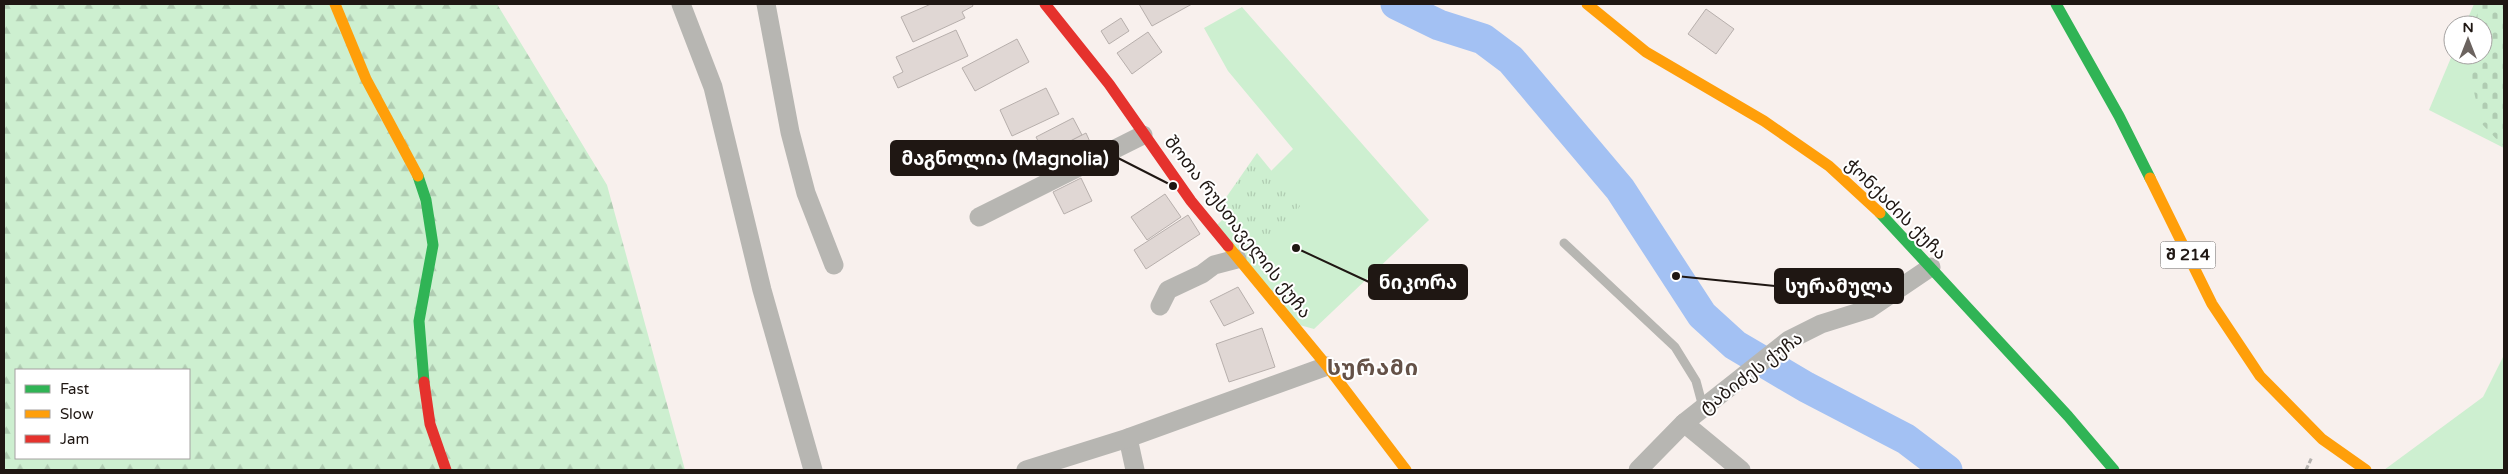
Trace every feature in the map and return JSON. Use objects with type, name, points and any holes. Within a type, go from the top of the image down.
[{"type":"street","points":[[335,4],[366,79],[417,174],[426,200],[433,245],[418,321],[420,353],[430,424],[446,470]]},
{"type":"street","points":[[681,4],[713,88],[762,290],[813,470]]},
{"type":"street","points":[[766,4],[790,132],[806,193],[834,265]]},
{"type":"street","name":"შოთა რუსთაველის ქუჩა","points":[[1045,4],[1110,84],[1143,135],[1191,201],[1327,366],[1406,470]]},
{"type":"street","name":"ჭონქაძის ქუჩა","points":[[1587,4],[1646,52],[1764,121],[1829,166],[1884,216],[2068,416],[2114,470]]},
{"type":"street","name":"შ 214","points":[[2056,4],[2119,116],[2212,304],[2238,344],[2260,376],[2322,439],[2366,470]]},
{"type":"street","points":[[978,217],[1143,135]]},
{"type":"street","points":[[1160,306],[1168,290],[1202,274],[1214,265],[1237,259]]},
{"type":"street","name":"ტაბიძეს ქუჩა","points":[[1638,470],[1684,423],[1789,340],[1821,324],[1869,309],[1930,267]]},
{"type":"street","points":[[1026,470],[1128,438],[1327,366]]},
{"type":"street","points":[[1684,423],[1741,470]]},
{"type":"street","points":[[1128,438],[1135,470]]},
{"type":"lane","points":[[1564,243],[1675,347],[1696,381],[1703,407]]},
{"type":"green space","points":[[4,4],[497,4],[607,185],[685,470],[4,470]]},
{"type":"green space","points":[[2474,4],[2504,4],[2504,148],[2429,110],[2448,65],[2493,65],[2493,15],[2469,15]]},
{"type":"green space","points":[[2480,4],[2504,4],[2504,147],[2481,123],[2468,65],[2493,65],[2493,15],[2477,15]]},
{"type":"green space","points":[[1242,7],[1429,220],[1314,329],[1296,324],[1213,229],[1293,149],[1228,71],[1204,28]]},
{"type":"green space","points":[[1257,153],[1300,206],[1262,263],[1218,209]]},
{"type":"green space","points":[[2504,355],[2504,470],[2384,470],[2483,397]]},
{"type":"building","points":[[931,4],[972,4],[973,6],[962,12],[965,18],[913,42],[901,17]]},
{"type":"building","points":[[1139,4],[1192,4],[1152,26]]},
{"type":"building","points":[[1706,9],[1734,29],[1716,54],[1688,34]]},
{"type":"building","points":[[1121,18],[1129,31],[1109,44],[1101,31]]},
{"type":"building","points":[[956,30],[968,56],[898,88],[893,77],[903,72],[896,57]]},
{"type":"building","points":[[1148,32],[1162,52],[1132,74],[1117,53]]},
{"type":"building","points":[[1017,39],[1029,62],[975,91],[962,68]]},
{"type":"building","points":[[1046,88],[1059,114],[1012,136],[1000,110]]},
{"type":"building","points":[[1073,118],[1082,135],[1045,154],[1036,137]]},
{"type":"building","points":[[1086,133],[1091,144],[1073,153],[1077,162],[1055,173],[1045,154]]},
{"type":"building","points":[[1081,178],[1092,201],[1064,214],[1053,192]]},
{"type":"building","points":[[1165,194],[1181,217],[1147,240],[1131,217]]},
{"type":"building","points":[[1188,215],[1200,234],[1146,269],[1134,250]]},
{"type":"building","points":[[1238,287],[1254,313],[1224,326],[1210,301]]},
{"type":"building","points":[[1262,328],[1275,367],[1229,382],[1216,344]]},
{"type":"waterway","points":[[1396,4],[1439,25],[1483,39],[1511,60],[1620,189],[1702,315],[1735,345],[1806,387],[1906,439],[1947,470]]},
{"type":"traffic: fast","points":[[2056,4],[2119,116],[2150,178]]},
{"type":"traffic: fast","points":[[418,176],[426,200],[433,245],[419,321],[424,382]]},
{"type":"traffic: fast","points":[[1880,213],[2068,416],[2114,470]]},
{"type":"traffic: slow","points":[[335,4],[366,79],[418,176]]},
{"type":"traffic: slow","points":[[1587,4],[1646,52],[1764,121],[1829,166],[1880,213]]},
{"type":"traffic: slow","points":[[2150,178],[2212,304],[2260,376],[2322,439],[2366,470]]},
{"type":"traffic: slow","points":[[1228,246],[1327,366],[1406,470]]},
{"type":"traffic: jam","points":[[1045,4],[1109,84],[1191,201],[1228,246]]},
{"type":"traffic: jam","points":[[424,382],[430,424],[446,470]]},
{"type":"place","name":"მაგნოლია (Magnolia)","points":[[1173,186]]},
{"type":"place","name":"ნიკორა","points":[[1296,248]]},
{"type":"place","name":"სურამულა","points":[[1676,276]]},
{"type":"district","name":"სურამი","points":[[1373,368]]}]
